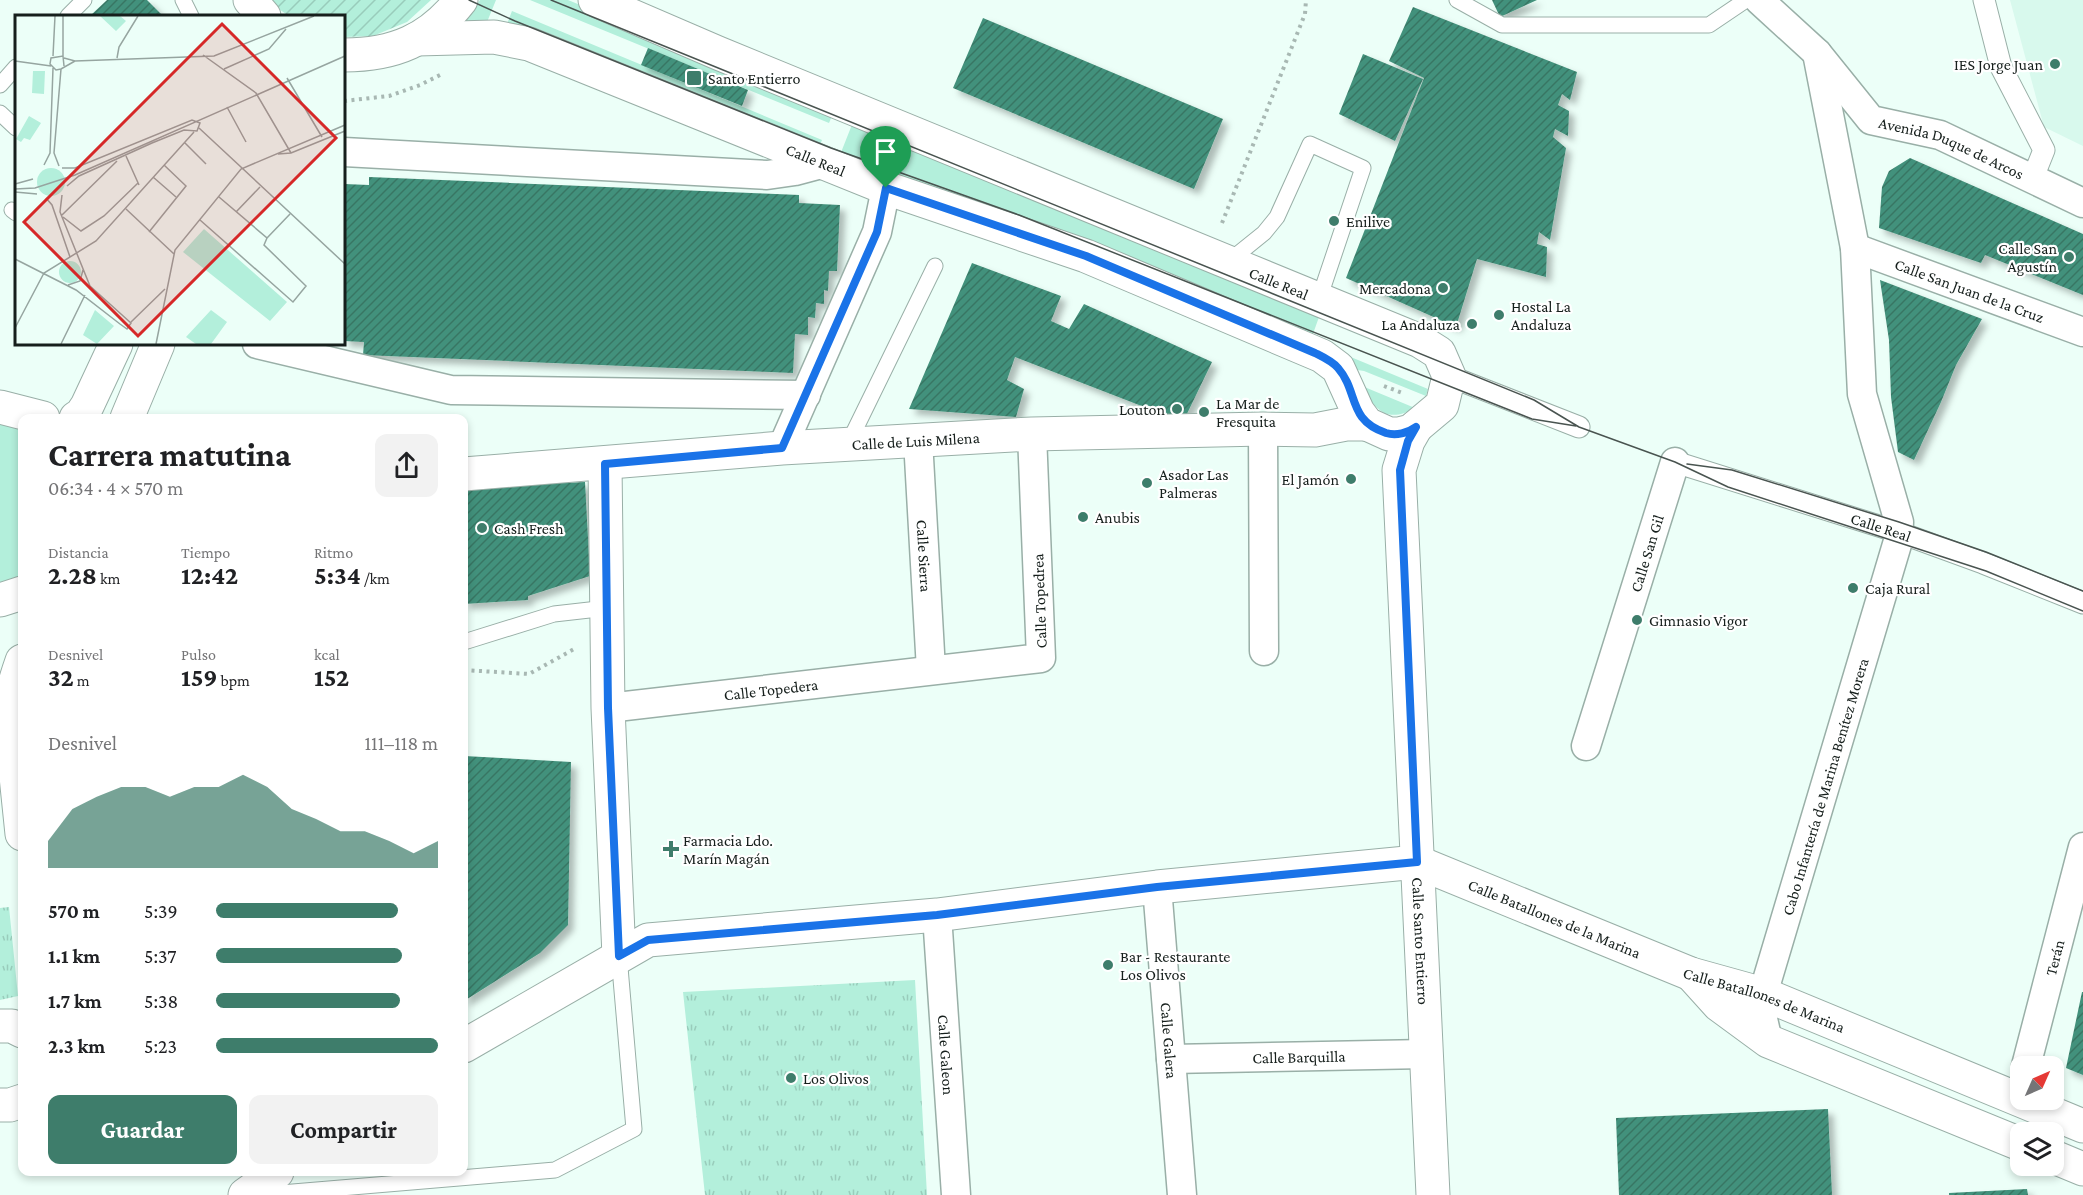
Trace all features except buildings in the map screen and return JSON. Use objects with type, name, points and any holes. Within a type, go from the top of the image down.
[{"type":"street","points":[[244,0],[246,15]]},
{"type":"street","points":[[250,0],[263,15]]},
{"type":"street","points":[[345,55],[369,54],[394,49],[417,39],[450,14],[461,0]]},
{"type":"street","name":"Calle Real","points":[[594,0],[1420,341],[1439,353],[1449,376]]},
{"type":"street","name":"Avenida Duque de Arcos","points":[[1760,0],[1817,53],[1871,120],[1940,135],[2083,203]]},
{"type":"street","points":[[1984,0],[2001,67],[2044,150],[2032,180]]},
{"type":"street","name":"Calle Real","points":[[417,39],[494,37],[529,44],[886,188],[1086,256],[1315,353],[1338,368],[1366,418],[1386,442],[1393,463],[1400,470]]},
{"type":"street","points":[[1817,53],[1855,248]]},
{"type":"street","points":[[345,152],[767,175],[825,163]]},
{"type":"street","points":[[782,448],[877,232],[886,188]]},
{"type":"street","name":"Calle San Juan de la Cruz","points":[[1855,248],[2083,332]]},
{"type":"street","name":"Cabo Infantería de Marina Benítez Morera","points":[[1768,1041],[1763,1019],[1763,994],[1895,553],[1898,532],[1899,522],[1862,394],[1855,248]]},
{"type":"street","points":[[82,414],[116,345]]},
{"type":"street","points":[[129,414],[158,345]]},
{"type":"street","points":[[261,345],[451,390],[806,395]]},
{"type":"street","points":[[1366,418],[1389,434],[1411,431],[1443,405],[1449,376],[1579,427]]},
{"type":"street","name":"Calle de Luis Milena","points":[[468,474],[782,448],[918,440],[1032,435],[1315,429],[1336,416],[1366,418]]},
{"type":"street","points":[[1400,470],[1408,441],[1416,427]]},
{"type":"street","points":[[1263,429],[1264,651]]},
{"type":"street","name":"Calle Topedrea","points":[[931,670],[1041,658],[1032,435]]},
{"type":"street","name":"Calle Sierra","points":[[918,440],[931,670]]},
{"type":"street","name":"Calle Real","points":[[1675,462],[1898,532],[2083,603]]},
{"type":"street","name":"Calle San Gil","points":[[1586,746],[1675,462]]},
{"type":"street","points":[[605,464],[608,708],[619,956]]},
{"type":"street","name":"Calle Santo Entierro","points":[[1400,470],[1433,1195]]},
{"type":"street","points":[[0,600],[18,594]]},
{"type":"street","name":"Calle Topedera","points":[[608,708],[931,670]]},
{"type":"street","points":[[18,673],[10,699],[10,718],[18,762]]},
{"type":"street","name":"Terán","points":[[2029,1056],[2083,847]]},
{"type":"street","points":[[468,1044],[648,940],[937,915],[1157,887],[1417,862]]},
{"type":"street","name":"Calle Batallones de la Marina","points":[[1417,862],[1691,974]]},
{"type":"street","name":"Calle Galera","points":[[1157,887],[1182,1195]]},
{"type":"street","name":"Calle Galeon","points":[[937,915],[956,1195]]},
{"type":"street","name":"Calle Batallones de Marina","points":[[1691,974],[1763,994],[2010,1090]]},
{"type":"street","name":"Calle Batallones de Marina","points":[[1691,974],[1719,1005],[1768,1041],[2010,1139]]},
{"type":"street","points":[[0,1026],[12,1026],[18,1029]]},
{"type":"street","name":"Calle Barquilla","points":[[1171,1059],[1426,1054]]},
{"type":"street","points":[[0,1105],[18,1102]]},
{"type":"street","name":"Calle Batallones de Marina","points":[[2051,1110],[2083,1126]]},
{"type":"street","points":[[2064,1161],[2083,1169]]},
{"type":"street","points":[[245,1195],[253,1176]]},
{"type":"street","points":[[245,1195],[271,1176]]},
{"type":"lane","points":[[69,15],[84,0]]},
{"type":"lane","points":[[183,0],[190,15]]},
{"type":"lane","points":[[1456,0],[1502,25],[1709,25],[1746,0]]},
{"type":"lane","points":[[0,85],[15,68]]},
{"type":"lane","points":[[0,113],[15,127]]},
{"type":"lane","points":[[1219,259],[1263,233],[1277,217],[1310,144],[1363,168],[1319,299]]},
{"type":"lane","points":[[848,444],[934,266]]},
{"type":"lane","points":[[468,641],[554,614],[607,619]]},
{"type":"lane","points":[[252,1195],[555,1170],[633,1129],[619,956]]},
{"type":"path","points":[[1219,259],[1305,14],[1306,0]]},
{"type":"path","points":[[468,670],[529,674],[607,619]]},
{"type":"shaded area","name":"IES Jorge Juan","points":[[2010,0],[2083,0],[2083,146],[2044,127]]},
{"type":"green space","points":[[270,0],[431,0],[407,22],[373,36],[345,37],[345,15],[288,15],[273,5]]},
{"type":"green space","points":[[480,0],[496,0],[485,27],[461,27]]},
{"type":"green space","points":[[530,0],[568,0],[835,109],[829,123]]},
{"type":"green space","points":[[512,11],[822,140],[817,152],[505,29]]},
{"type":"green space","points":[[855,117],[1323,306],[1310,342],[838,160]]},
{"type":"green space","points":[[1329,348],[1428,389],[1426,396],[1364,371],[1351,369]]},
{"type":"green space","points":[[1362,386],[1415,408],[1397,415],[1383,412],[1372,402]]},
{"type":"green space","points":[[0,423],[18,430],[18,581],[0,588]]},
{"type":"green space","points":[[9,907],[18,996],[0,1000],[0,908]]},
{"type":"green space","name":"Los Olivos","points":[[915,980],[927,1195],[705,1195],[683,992]]},
{"type":"tram line","points":[[469,0],[515,21],[831,148],[1019,215],[1532,419],[1576,426]]},
{"type":"tram line","points":[[551,0],[1534,400],[1579,427],[1675,462],[1728,487],[1986,571],[2083,611]]},
{"type":"tram line","points":[[1687,464],[1732,470],[1899,522],[1986,552],[2083,591]]},
{"type":"place","name":"IES Jorge Juan","points":[[2055,64]]},
{"type":"place","name":"Santo Entierro","points":[[694,78]]},
{"type":"place","name":"Enilive","points":[[1334,221]]},
{"type":"place","name":"Calle San Agustín","points":[[2069,257]]},
{"type":"place","name":"Mercadona","points":[[1443,288]]},
{"type":"place","name":"Hostal La Andaluza","points":[[1499,315]]},
{"type":"place","name":"La Andaluza","points":[[1472,324]]},
{"type":"place","name":"Louton","points":[[1177,409]]},
{"type":"place","name":"La Mar de Fresquita","points":[[1204,412]]},
{"type":"place","name":"El Jamón","points":[[1351,479]]},
{"type":"place","name":"Asador Las Palmeras","points":[[1147,483]]},
{"type":"place","name":"Anubis","points":[[1083,517]]},
{"type":"place","name":"Cash Fresh","points":[[482,528]]},
{"type":"place","name":"Caja Rural","points":[[1853,588]]},
{"type":"place","name":"Gimnasio Vigor","points":[[1637,620]]},
{"type":"place","name":"Farmacia Ldo. Marín Magán","points":[[671,849]]},
{"type":"place","name":"Bar - Restaurante Los Olivos","points":[[1108,965]]},
{"type":"place","name":"Los Olivos","points":[[791,1078]]},
{"type":"route","points":[[886,188],[1086,256],[1315,353],[1338,368],[1358,412],[1367,424],[1389,434],[1411,431],[1416,427],[1408,441],[1400,470],[1417,862],[1157,887],[937,915],[648,940],[619,956],[608,708],[605,464],[782,448],[877,232],[886,188]]}]
